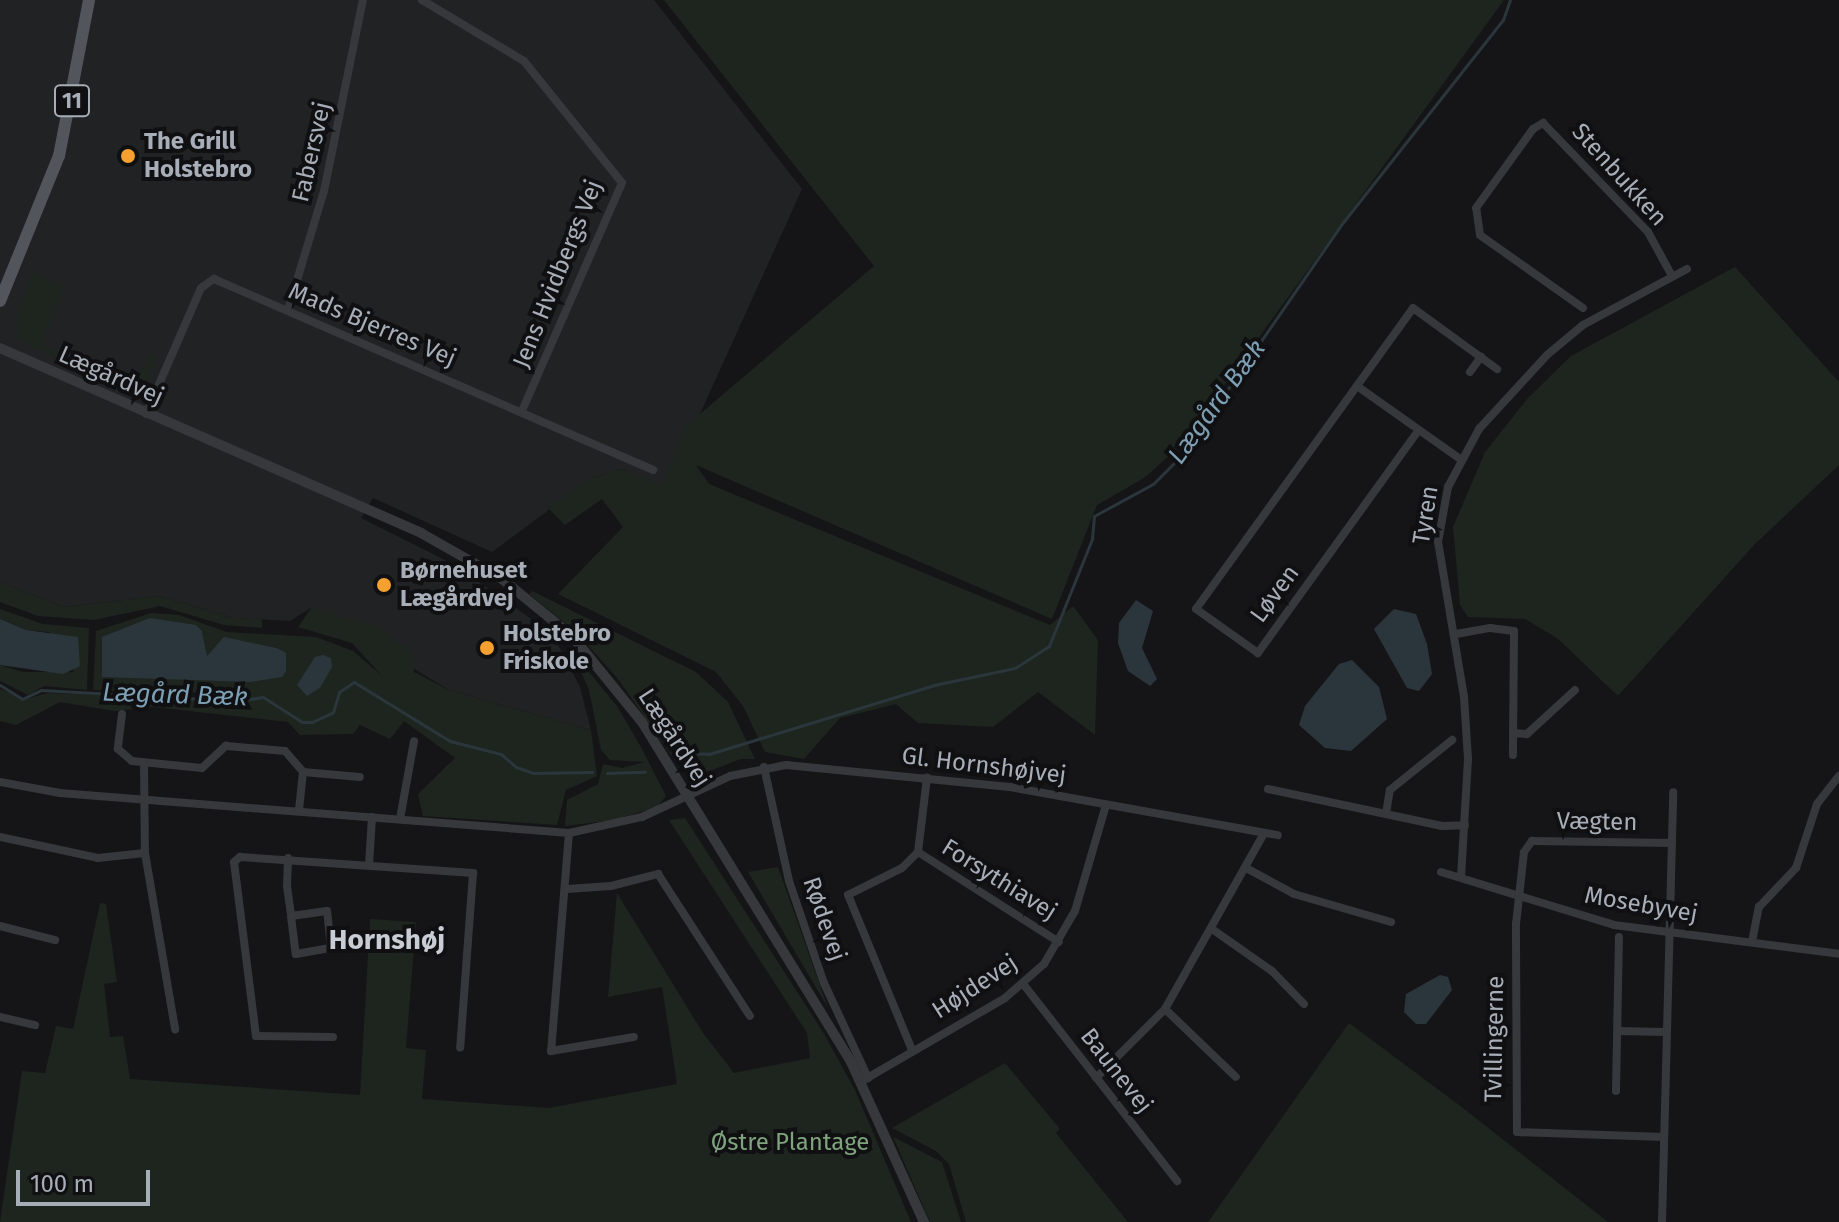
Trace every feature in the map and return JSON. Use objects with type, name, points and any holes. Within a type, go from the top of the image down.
[{"type":"main road","name":"11","points":[[0,301],[59,156],[89,0]]},
{"type":"street","name":"Fabersvej","points":[[288,310],[312,242],[342,120],[363,0]]},
{"type":"street","name":"Jens Hvidbergs Vej","points":[[422,0],[524,61],[622,183],[522,411]]},
{"type":"street","name":"Stenbukken","points":[[1583,308],[1480,235],[1476,208],[1533,129],[1543,123],[1648,232],[1672,276]]},
{"type":"street","name":"Tyren","points":[[1461,877],[1468,759],[1456,634],[1438,542],[1448,487],[1460,459],[1505,396],[1547,355],[1583,325],[1687,269]]},
{"type":"street","name":"Mads Bjerres Vej","points":[[146,414],[208,282],[223,281],[653,470]]},
{"type":"street","name":"Løven","points":[[1418,431],[1258,653],[1196,609],[1413,308],[1497,369]]},
{"type":"street","name":"Lægårdvej","points":[[0,348],[421,533],[502,579],[572,636],[603,670],[688,797],[865,1080],[924,1222]]},
{"type":"street","points":[[1470,372],[1481,357]]},
{"type":"street","points":[[1357,386],[1460,459]]},
{"type":"street","points":[[1456,634],[1490,628],[1514,631],[1513,755]]},
{"type":"street","points":[[1513,733],[1527,734],[1575,690]]},
{"type":"street","points":[[122,714],[118,749],[144,763],[202,768],[226,746],[285,751],[303,772],[360,777]]},
{"type":"street","points":[[1386,814],[1390,790],[1452,740]]},
{"type":"street","points":[[400,819],[414,741]]},
{"type":"street","points":[[144,763],[145,853],[175,1029]]},
{"type":"street","name":"Gl. Hornshøjvej","points":[[0,782],[69,792],[569,833],[632,821],[730,776],[764,767],[927,778],[1278,835]]},
{"type":"street","name":"Rødevej","points":[[764,767],[789,881],[824,983],[865,1080]]},
{"type":"street","points":[[299,810],[303,772]]},
{"type":"street","points":[[1752,942],[1759,907],[1796,868],[1817,804],[1839,776]]},
{"type":"street","points":[[912,1050],[848,895],[902,868],[918,852],[927,778]]},
{"type":"street","points":[[1268,789],[1442,826],[1465,825]]},
{"type":"street","name":"Vægten","points":[[1668,932],[1673,792]]},
{"type":"street","name":"Højdevej","points":[[865,1080],[1024,985],[1059,942],[1075,911],[1106,805]]},
{"type":"street","points":[[369,865],[372,817]]},
{"type":"street","points":[[569,833],[567,889],[551,1051],[634,1037]]},
{"type":"street","points":[[1096,1078],[1165,1009],[1248,869],[1264,833]]},
{"type":"street","points":[[0,837],[98,858],[145,853]]},
{"type":"street","name":"Vægten","points":[[1519,896],[1524,852],[1532,841],[1672,843]]},
{"type":"street","name":"Forsythiavej","points":[[918,852],[1059,942]]},
{"type":"street","points":[[333,1037],[256,1036],[234,862],[240,857],[473,873],[460,1048]]},
{"type":"street","points":[[288,858],[291,916],[296,954],[331,948],[327,911],[291,916]]},
{"type":"street","points":[[1248,869],[1294,894],[1391,922]]},
{"type":"street","name":"Mosebyvej","points":[[1441,872],[1614,925],[1839,954]]},
{"type":"street","points":[[567,889],[611,886],[658,874],[750,1016]]},
{"type":"street","name":"Tvillingerne","points":[[1519,896],[1517,1132],[1664,1137]]},
{"type":"street","points":[[0,926],[55,940]]},
{"type":"street","points":[[1212,929],[1272,971],[1304,1004]]},
{"type":"street","points":[[1662,1222],[1668,932]]},
{"type":"street","points":[[1616,1091],[1619,937]]},
{"type":"street","name":"Baunevej","points":[[1024,985],[1177,1181]]},
{"type":"street","points":[[1165,1009],[1236,1077]]},
{"type":"street","points":[[0,1017],[35,1025]]},
{"type":"street","points":[[1618,1031],[1665,1032]]},
{"type":"shaded area","points":[[0,0],[654,0],[802,189],[695,425],[662,486],[622,469],[592,478],[492,552],[373,498],[361,518],[453,564],[533,620],[557,643],[580,687],[591,730],[449,690],[312,607],[290,621],[234,618],[159,596],[63,607],[0,582]]},
{"type":"shaded area","points":[[1136,600],[1153,611],[1142,648],[1157,679],[1150,686],[1128,671],[1118,643],[1119,623]]},
{"type":"shaded area","points":[[1394,609],[1416,614],[1427,644],[1432,674],[1419,691],[1407,688],[1374,629]]},
{"type":"shaded area","points":[[150,618],[196,625],[202,631],[207,656],[224,637],[277,648],[286,653],[286,671],[282,677],[250,682],[102,677],[102,637]]},
{"type":"shaded area","points":[[0,619],[26,630],[78,637],[80,666],[63,674],[0,665]]},
{"type":"shaded area","points":[[323,655],[331,658],[332,667],[320,688],[307,696],[297,685],[315,657]]},
{"type":"shaded area","points":[[1352,660],[1379,687],[1387,719],[1351,751],[1325,748],[1299,725],[1305,706],[1339,664]]},
{"type":"shaded area","points":[[1440,975],[1448,977],[1452,990],[1426,1024],[1416,1024],[1404,1012],[1406,994]]},
{"type":"green space","points":[[664,0],[1504,0],[1180,446],[1144,478],[1097,505],[1052,619],[696,465],[709,484],[1050,625],[1073,606],[1098,640],[1095,735],[1038,692],[993,727],[918,723],[896,704],[840,718],[804,759],[765,752],[743,706],[716,672],[558,594],[623,527],[602,499],[565,525],[548,508],[592,478],[622,469],[662,485],[687,425],[874,266]]},
{"type":"green space","points":[[1735,267],[1839,382],[1839,465],[1754,545],[1618,696],[1557,638],[1525,619],[1468,617],[1460,605],[1453,527],[1485,452],[1528,398],[1571,356]]},
{"type":"green space","points":[[33,272],[65,286],[41,345],[106,374],[112,365],[140,376],[151,354],[158,357],[147,381],[130,390],[18,338],[16,320]]},
{"type":"green space","points":[[0,582],[63,607],[159,596],[234,618],[262,619],[262,628],[224,625],[160,606],[94,620],[38,616],[0,602]]},
{"type":"green space","points":[[532,591],[696,672],[728,702],[755,759],[741,759],[696,776],[683,772],[618,679],[575,631],[529,594]]},
{"type":"green space","points":[[312,607],[379,627],[412,653],[414,672],[449,690],[591,730],[597,776],[566,790],[557,825],[423,816],[418,794],[455,758],[404,721],[390,739],[360,725],[353,734],[300,735],[288,722],[154,707],[114,711],[60,702],[16,725],[0,721],[0,689],[27,699],[47,693],[235,700],[213,693],[93,690],[96,631],[151,613],[179,615],[227,632],[316,637],[353,651],[382,676],[352,643],[298,627]],"holes":[[[202,631],[207,656],[225,638],[277,648],[102,677]]]},
{"type":"green space","points":[[0,609],[43,624],[89,628],[87,690],[44,686],[28,695],[0,681],[0,665],[23,672],[74,672],[49,632],[26,630],[0,619]]},
{"type":"green space","points":[[573,653],[617,706],[642,749],[666,796],[657,807],[614,820],[565,826],[567,800],[598,784],[603,764],[622,768],[645,762],[610,760],[601,750],[589,690]]},
{"type":"green space","name":"Østre Plantage","points":[[685,818],[823,1032],[855,1090],[911,1222],[0,1222],[22,1071],[45,1073],[56,1026],[73,1029],[100,903],[106,904],[117,982],[104,984],[110,1037],[123,1036],[130,1079],[360,1095],[370,919],[416,922],[406,1048],[426,1050],[422,1099],[549,1108],[677,1084],[662,987],[608,997],[617,893],[703,1033],[734,1073],[810,1058],[807,1033],[669,820]]},
{"type":"green space","points":[[778,867],[828,1008],[748,872]]},
{"type":"green space","points":[[1349,1023],[1459,1105],[1608,1222],[1208,1222]]},
{"type":"green space","points":[[1005,1063],[1060,1129],[1056,1133],[1128,1222],[966,1222],[949,1164],[936,1151],[892,1128]]},
{"type":"green space","points":[[893,1137],[942,1162],[961,1222],[930,1222]]},
{"type":"waterway","name":"Lægård Bæk","points":[[686,753],[709,754],[934,685],[1015,668],[1049,646],[1092,539],[1094,516],[1153,484],[1183,454],[1344,221],[1503,20],[1510,0]]},
{"type":"waterway","name":"Lægård Bæk","points":[[0,685],[22,699],[41,690],[235,701],[263,697],[302,722],[312,722],[333,712],[339,692],[354,682],[450,741],[501,754],[516,767],[533,773],[592,772]]},
{"type":"waterway","name":"Lægård Bæk","points":[[607,773],[645,772]]},
{"type":"place","name":"The Grill Holstebro","points":[[128,156]]},
{"type":"place","name":"Børnehuset Lægårdvej","points":[[384,585]]},
{"type":"place","name":"Holstebro Friskole","points":[[487,648]]},
{"type":"district","name":"Hornshøj","points":[[387,940]]}]
